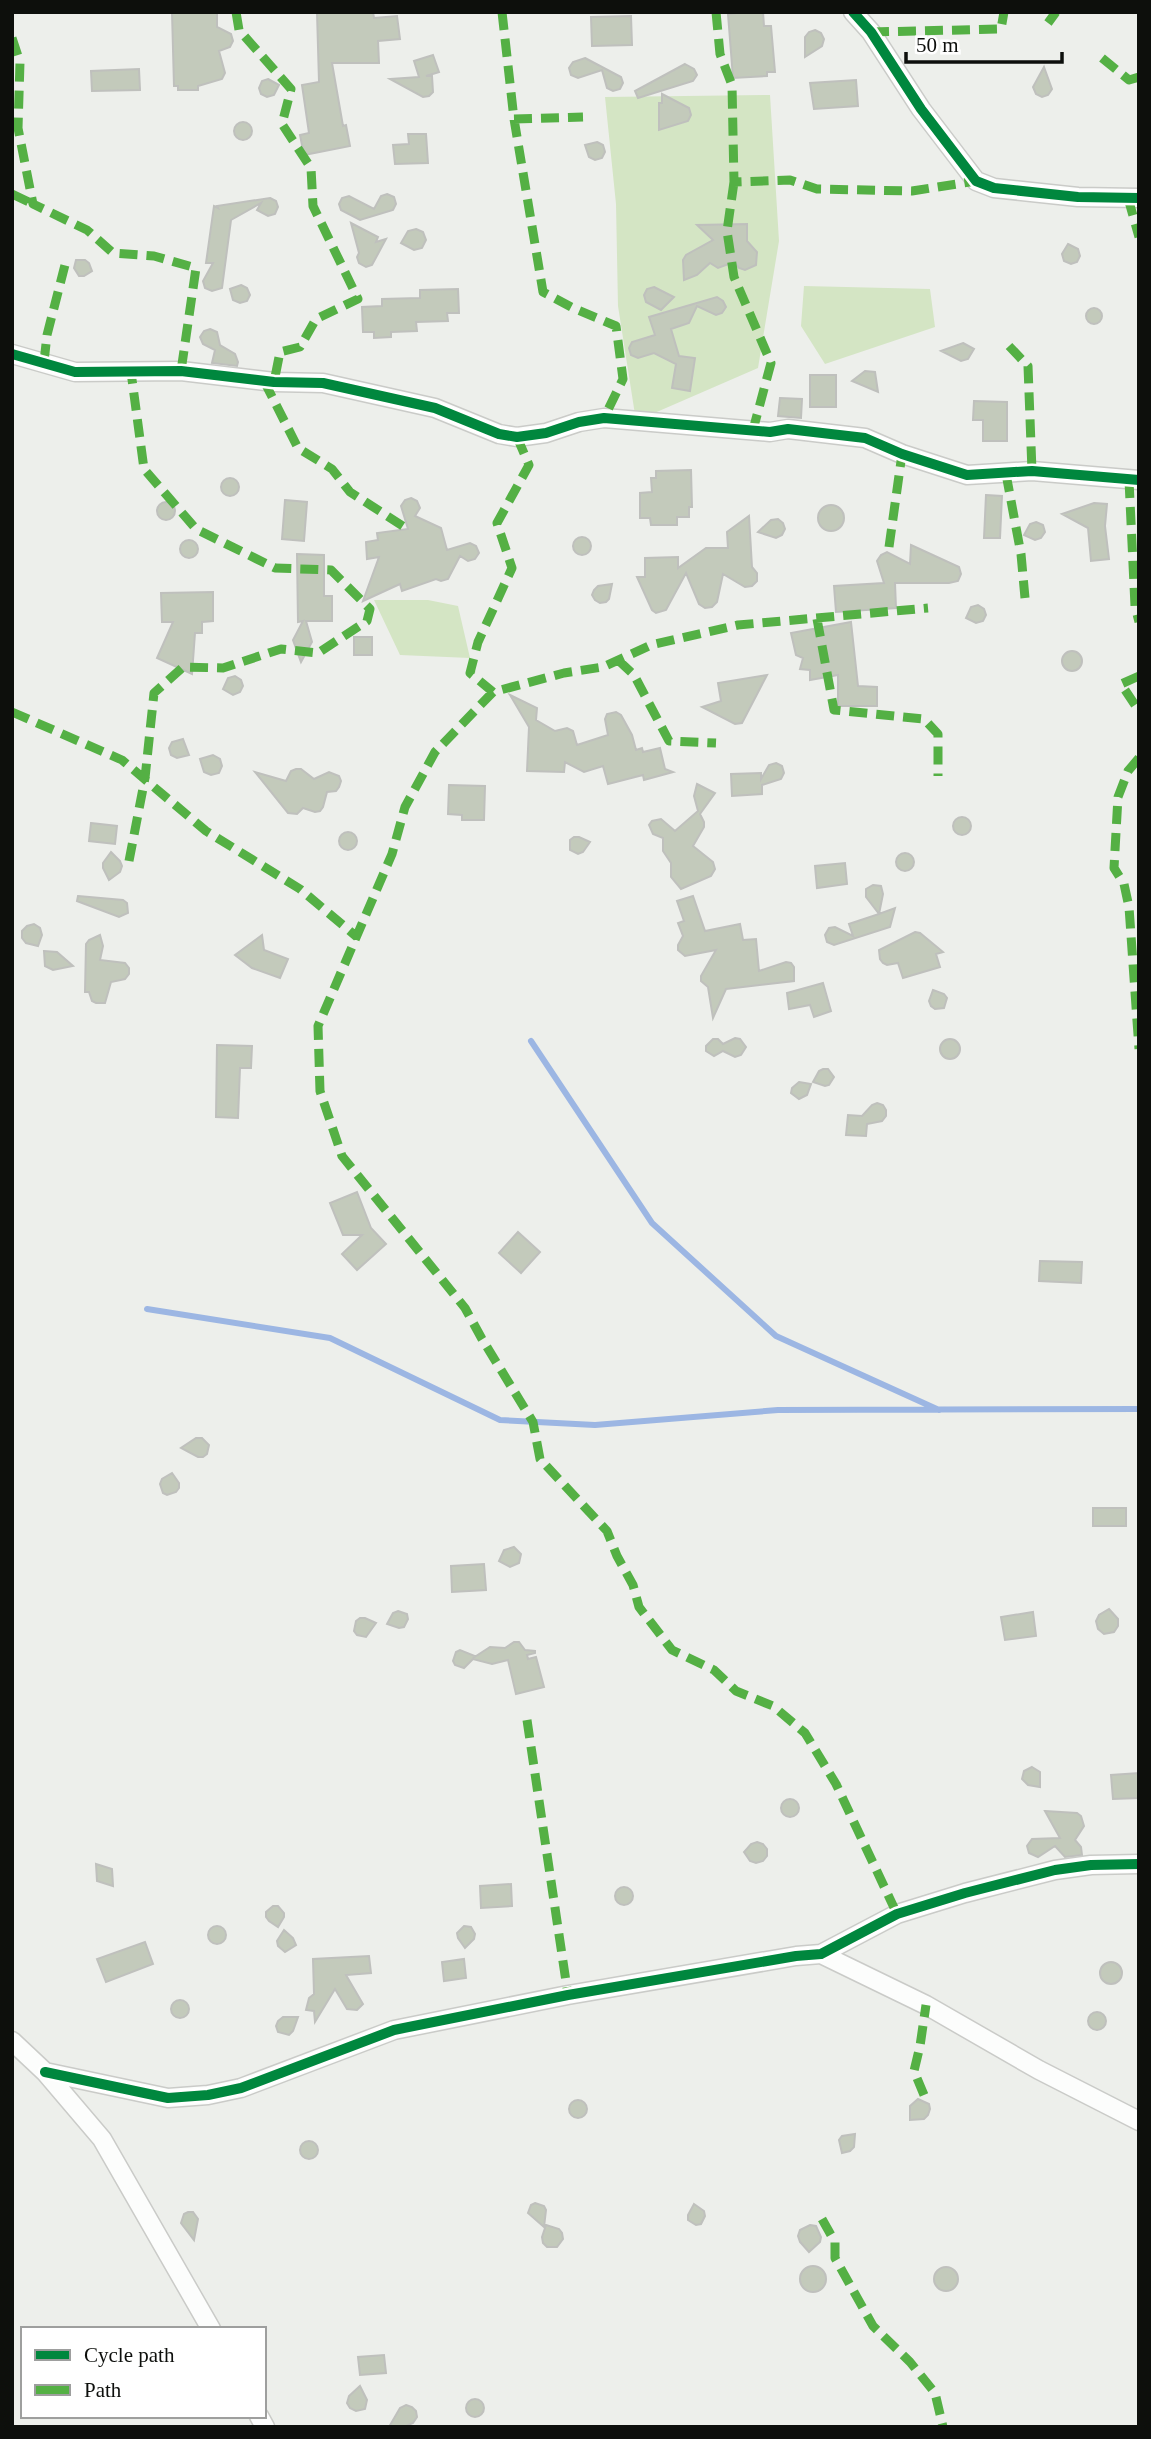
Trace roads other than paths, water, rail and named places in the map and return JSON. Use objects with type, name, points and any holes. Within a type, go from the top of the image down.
[{"type":"street","points":[[853,12],[871,32],[976,181],[994,188],[1066,196],[1139,198]]},
{"type":"street","points":[[12,354],[75,372],[181,371],[274,382],[323,383],[435,408],[499,434],[517,437],[546,433],[579,422],[604,418],[770,432],[788,429],[865,438],[902,454],[967,475],[1032,471],[1139,480]]},
{"type":"street","points":[[46,2072],[168,2098],[208,2095],[241,2088],[394,2030],[568,1995],[821,1954],[897,1914],[965,1893],[1055,1870],[1091,1865],[1139,1864]]},
{"type":"street","points":[[821,1954],[926,2005],[1039,2070],[1139,2121]]},
{"type":"street","points":[[12,2041],[46,2072],[102,2139],[210,2327]]},
{"type":"waterway","points":[[531,1041],[652,1223],[776,1336],[939,1410]]},
{"type":"waterway","points":[[147,1309],[330,1338],[500,1420],[595,1425],[778,1410],[1139,1409]]}]
